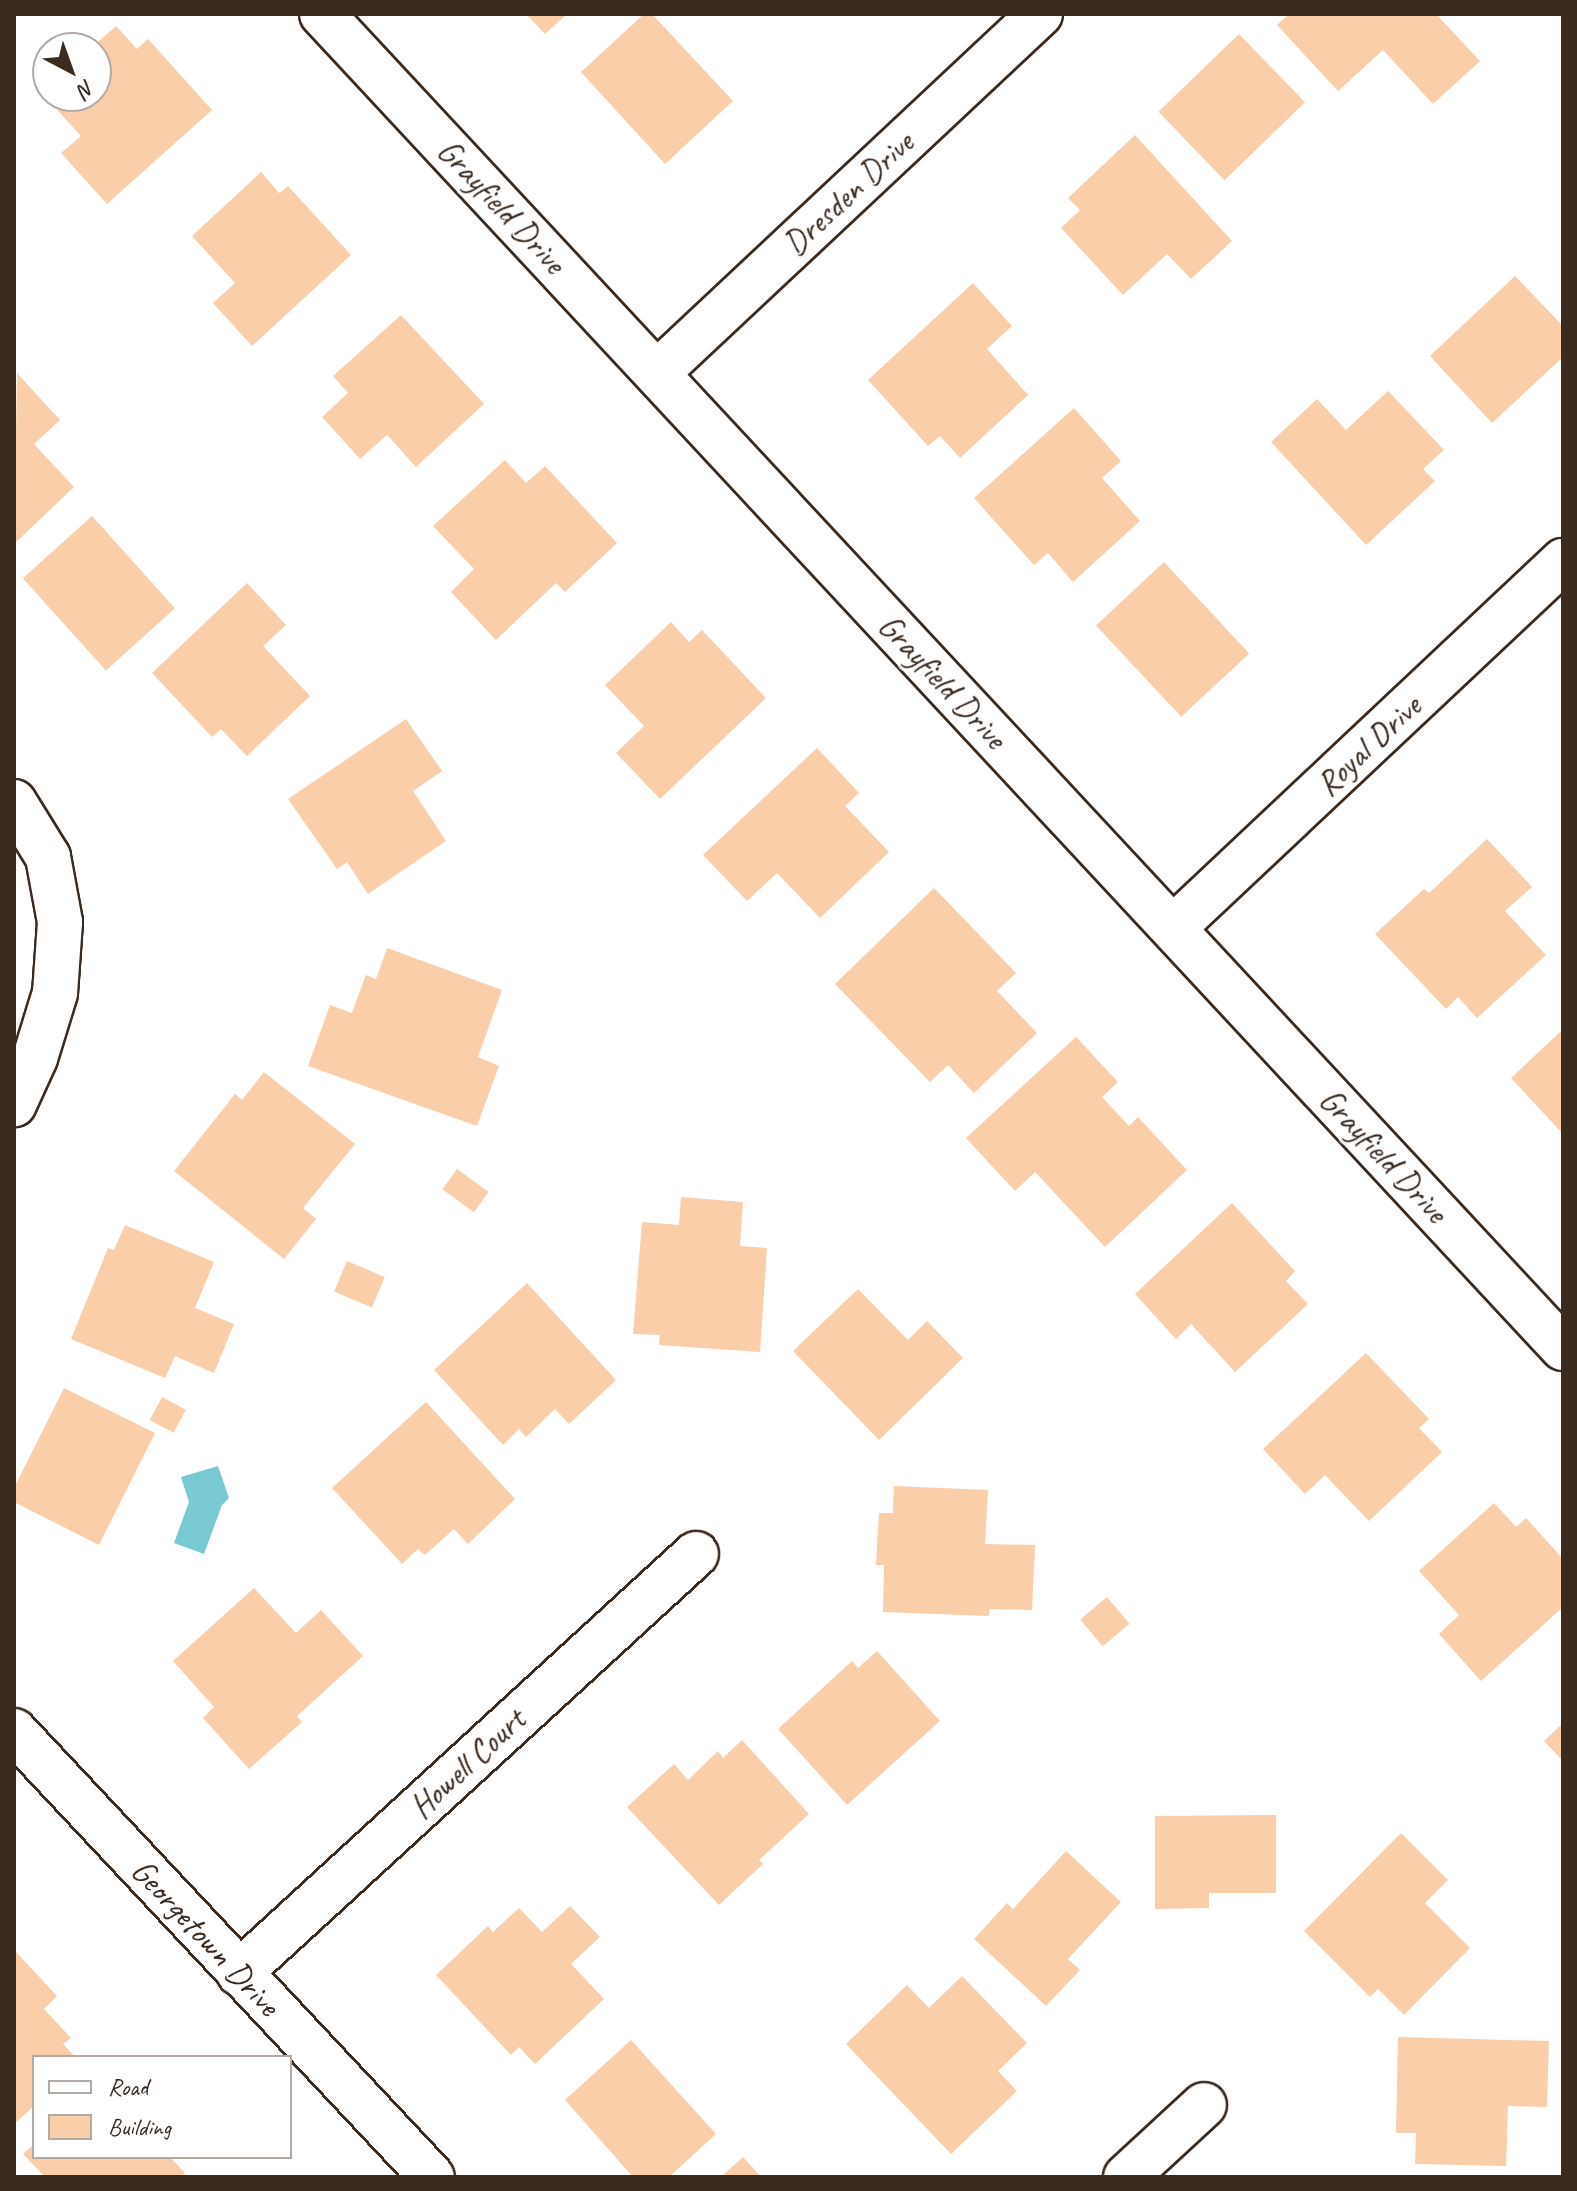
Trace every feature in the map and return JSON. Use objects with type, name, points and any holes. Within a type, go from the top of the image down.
[{"type":"street","name":"Grayfield Drive","points":[[322,14],[1563,1348]]},
{"type":"street","name":"Dresden Drive","points":[[657,373],[1040,14]]},
{"type":"street","name":"Royal Drive","points":[[1173,928],[1563,561]]},
{"type":"street","points":[[14,802],[48,857],[60,922],[55,993],[35,1058],[14,1104]]},
{"type":"street","name":"Howell Court","points":[[239,1973],[696,1554]]},
{"type":"street","name":"Georgetown Drive","points":[[14,1731],[432,2177]]},
{"type":"street","points":[[1126,2177],[1204,2105]]},
{"type":"water","points":[[218,1466],[229,1498],[222,1505],[204,1554],[174,1543],[189,1502],[181,1477]]},
{"type":"building","points":[[526,14],[567,14],[545,34]]},
{"type":"building","points":[[644,14],[652,14],[733,101],[665,164],[581,72]]},
{"type":"building","points":[[1289,14],[1436,14],[1480,61],[1433,104],[1383,50],[1338,91],[1277,25]]},
{"type":"building","points":[[116,26],[137,49],[148,39],[212,110],[107,204],[61,153],[81,136],[59,112],[112,112],[112,32],[109,32]]},
{"type":"building","points":[[1239,34],[1305,102],[1224,180],[1158,112]]},
{"type":"building","points":[[1135,135],[1232,241],[1191,279],[1167,254],[1123,295],[1061,228],[1080,210],[1068,198]]},
{"type":"building","points":[[261,172],[279,193],[288,186],[351,255],[252,346],[213,303],[235,283],[192,236]]},
{"type":"building","points":[[1515,276],[1563,326],[1563,357],[1492,423],[1430,356]]},
{"type":"building","points":[[973,283],[1012,326],[987,349],[1028,395],[960,458],[940,436],[928,446],[868,380]]},
{"type":"building","points":[[401,315],[484,404],[416,467],[387,435],[360,459],[322,417],[348,393],[333,376]]},
{"type":"building","points":[[17,373],[60,420],[34,444],[74,487],[14,544]]},
{"type":"building","points":[[1388,391],[1444,450],[1423,469],[1435,481],[1366,545],[1271,442],[1317,399],[1346,430]]},
{"type":"building","points":[[1074,408],[1121,461],[1102,478],[1140,521],[1073,582],[1048,553],[1034,565],[974,498]]},
{"type":"building","points":[[505,460],[526,483],[545,466],[617,543],[565,592],[556,583],[496,640],[451,592],[474,569],[433,526]]},
{"type":"building","points":[[92,516],[175,608],[106,670],[23,578]]},
{"type":"building","points":[[1164,562],[1249,653],[1181,717],[1096,625]]},
{"type":"building","points":[[247,583],[286,625],[263,646],[310,696],[247,756],[221,729],[212,737],[152,673]]},
{"type":"building","points":[[671,622],[689,642],[702,630],[766,698],[660,799],[616,753],[644,726],[605,685]]},
{"type":"building","points":[[406,719],[442,771],[413,791],[446,841],[368,894],[347,862],[337,869],[288,799]]},
{"type":"building","points":[[817,748],[859,793],[845,806],[889,852],[820,918],[777,873],[747,901],[703,855]]},
{"type":"building","points":[[1487,839],[1532,887],[1505,911],[1546,955],[1477,1018],[1458,997],[1446,1009],[1375,934],[1424,889],[1429,893]]},
{"type":"building","points":[[934,888],[1016,973],[997,991],[1037,1033],[974,1093],[948,1065],[930,1082],[835,984]]},
{"type":"building","points":[[387,948],[502,990],[478,1057],[499,1066],[477,1126],[308,1066],[330,1005],[352,1013],[366,975],[376,979]]},
{"type":"building","points":[[1560,1032],[1563,1036],[1563,1134],[1511,1078]]},
{"type":"building","points":[[1076,1037],[1118,1082],[1102,1097],[1129,1126],[1138,1117],[1187,1170],[1105,1247],[1035,1172],[1015,1191],[966,1138]]},
{"type":"building","points":[[264,1072],[355,1144],[303,1208],[316,1219],[284,1259],[174,1171],[235,1094],[242,1100]]},
{"type":"building","points":[[457,1169],[489,1192],[474,1212],[442,1189]]},
{"type":"building","points":[[681,1197],[743,1202],[740,1246],[767,1248],[760,1352],[659,1345],[660,1335],[633,1334],[642,1222],[679,1225]]},
{"type":"building","points":[[1232,1203],[1295,1271],[1286,1281],[1308,1304],[1235,1372],[1191,1324],[1176,1339],[1135,1294]]},
{"type":"building","points":[[125,1225],[214,1262],[195,1308],[234,1324],[214,1373],[175,1356],[165,1378],[71,1339],[108,1248],[114,1250]]},
{"type":"building","points":[[347,1261],[385,1277],[372,1307],[334,1291]]},
{"type":"building","points":[[527,1283],[616,1380],[569,1424],[555,1409],[526,1437],[519,1429],[503,1445],[434,1370]]},
{"type":"building","points":[[858,1289],[908,1340],[927,1321],[963,1358],[879,1440],[793,1351]]},
{"type":"building","points":[[1366,1353],[1429,1419],[1419,1428],[1442,1452],[1369,1521],[1325,1475],[1305,1494],[1263,1449]]},
{"type":"building","points":[[64,1388],[155,1433],[99,1545],[14,1502],[14,1488]]},
{"type":"building","points":[[162,1397],[186,1410],[174,1433],[150,1420]]},
{"type":"building","points":[[426,1402],[515,1499],[468,1544],[454,1529],[425,1555],[418,1549],[402,1564],[332,1488]]},
{"type":"building","points":[[894,1486],[988,1490],[985,1544],[1035,1545],[1032,1610],[990,1609],[989,1616],[883,1612],[884,1565],[876,1565],[879,1513],[893,1513]]},
{"type":"building","points":[[1494,1503],[1516,1527],[1526,1518],[1563,1559],[1563,1607],[1481,1681],[1439,1634],[1459,1615],[1419,1571]]},
{"type":"building","points":[[254,1588],[296,1633],[321,1610],[363,1656],[297,1716],[302,1722],[249,1769],[203,1718],[214,1707],[173,1661]]},
{"type":"building","points":[[1107,1597],[1129,1624],[1103,1646],[1080,1619]]},
{"type":"building","points":[[877,1651],[940,1721],[847,1805],[778,1729],[852,1661],[858,1668]]},
{"type":"building","points":[[1563,1723],[1563,1761],[1544,1741]]},
{"type":"building","points":[[742,1740],[809,1814],[759,1860],[763,1864],[719,1905],[627,1807],[674,1764],[688,1780],[718,1751],[723,1758]]},
{"type":"building","points":[[1276,1815],[1276,1893],[1209,1893],[1209,1908],[1155,1909],[1155,1816]]},
{"type":"building","points":[[1401,1833],[1448,1880],[1425,1903],[1470,1948],[1404,2015],[1378,1989],[1370,1997],[1304,1931]]},
{"type":"building","points":[[1066,1851],[1121,1902],[1068,1959],[1080,1970],[1046,2006],[974,1939],[1007,1903],[1013,1909]]},
{"type":"building","points":[[570,1906],[600,1937],[571,1964],[604,1999],[535,2064],[519,2047],[511,2055],[436,1975],[488,1926],[493,1932],[519,1908],[542,1932]]},
{"type":"building","points":[[16,1952],[57,1996],[44,2009],[71,2038],[63,2044],[73,2055],[32,2055],[32,2108],[14,2124]]},
{"type":"building","points":[[962,1976],[1027,2043],[998,2071],[1017,2091],[951,2154],[846,2044],[907,1985],[929,2008]]},
{"type":"building","points":[[1398,2037],[1549,2041],[1547,2107],[1508,2106],[1506,2166],[1415,2164],[1416,2133],[1396,2133]]},
{"type":"building","points":[[631,2040],[716,2134],[669,2177],[633,2177],[565,2100]]},
{"type":"building","points":[[32,2146],[32,2159],[172,2159],[185,2173],[181,2177],[45,2177],[23,2154]]},
{"type":"building","points":[[743,2157],[761,2177],[721,2177]]}]
